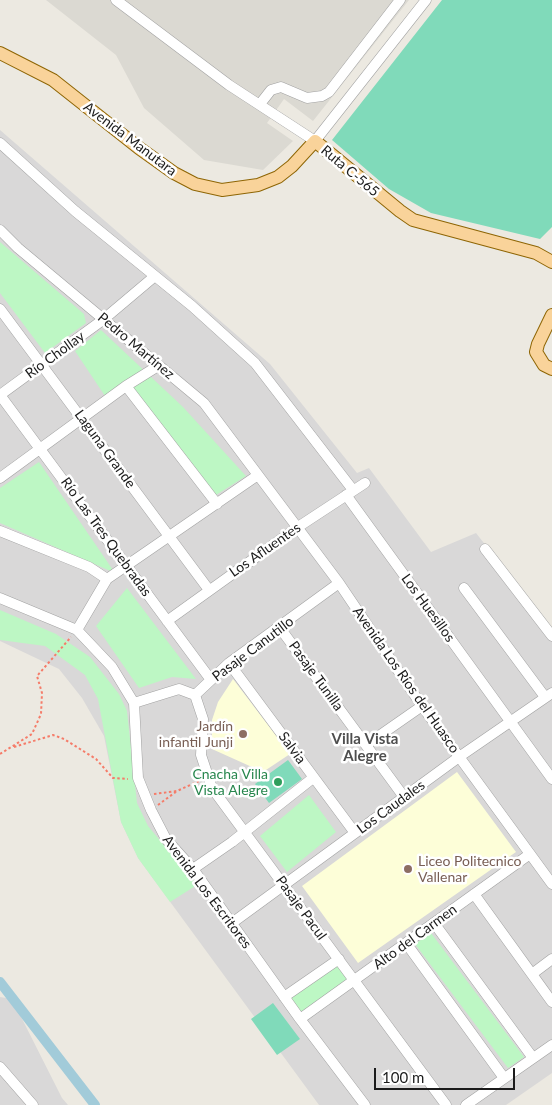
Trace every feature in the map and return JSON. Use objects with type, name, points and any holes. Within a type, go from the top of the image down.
[{"type":"main road","name":"Avenida Manutara","points":[[0,53],[53,80],[139,148],[174,172],[209,188],[235,190],[268,182],[292,166],[315,141]]},
{"type":"main road","name":"Ruta C-565","points":[[315,141],[413,220],[536,253],[552,262]]},
{"type":"main road","points":[[552,314],[536,352],[544,365],[552,369]]},
{"type":"street","points":[[116,0],[206,69],[315,141]]},
{"type":"street","points":[[260,104],[271,90],[281,86],[307,98],[322,96],[329,92],[400,0]]},
{"type":"street","name":"Ruta C-565","points":[[315,141],[426,0]]},
{"type":"street","name":"Los Huesillos","points":[[0,143],[75,211],[155,276],[255,362],[552,779]]},
{"type":"street","name":"Pedro Martínez","points":[[0,230],[18,248],[204,403],[258,475]]},
{"type":"street","name":"Río Chollay","points":[[0,395],[104,319],[155,276]]},
{"type":"street","name":"Laguna Grande","points":[[0,309],[43,364],[210,590]]},
{"type":"street","points":[[0,478],[126,386],[158,366]]},
{"type":"street","points":[[126,386],[216,504]]},
{"type":"street","name":"Río Las Tres Quebradas","points":[[0,395],[211,680]]},
{"type":"street","points":[[77,630],[108,579],[258,475]]},
{"type":"street","name":"Avenida Los Ríos del Huasco","points":[[258,475],[339,583],[422,706],[552,884]]},
{"type":"street","name":"Los Afluentes","points":[[167,621],[298,527],[365,483]]},
{"type":"street","points":[[0,531],[88,567],[108,579]]},
{"type":"street","points":[[485,549],[552,636]]},
{"type":"street","name":"Pasaje Canutillo","points":[[195,695],[229,664],[339,583]]},
{"type":"street","points":[[464,588],[548,695]]},
{"type":"street","name":"Avenida Los Escritores","points":[[0,598],[77,630],[112,667],[134,703],[138,778],[150,810],[166,839],[193,869],[300,1019],[365,1105]]},
{"type":"street","name":"Pasaje Tunilla","points":[[280,628],[404,797]]},
{"type":"street","name":"Salvia","points":[[229,664],[355,833]]},
{"type":"street","points":[[134,703],[179,690],[195,695]]},
{"type":"street","name":"Pasaje Pacul","points":[[195,695],[203,719],[200,755],[212,788],[446,1105]]},
{"type":"street","name":"Los Caudales","points":[[232,923],[459,757],[548,695]]},
{"type":"street","points":[[366,745],[422,706]]},
{"type":"street","points":[[193,869],[313,778]]},
{"type":"street","name":"Alto del Carmen","points":[[300,1019],[530,854]]},
{"type":"street","points":[[474,894],[552,1002]]},
{"type":"street","points":[[434,923],[533,1058]]},
{"type":"street","points":[[406,943],[504,1078]]},
{"type":"street","points":[[284,997],[339,959]]},
{"type":"street","points":[[532,974],[552,959]]},
{"type":"street","points":[[466,1105],[552,1045]]},
{"type":"street","points":[[0,1067],[4,1077],[33,1105]]},
{"type":"path","points":[[0,754],[32,734],[41,714],[42,693],[37,676],[77,630]]},
{"type":"path","points":[[12,748],[53,735],[64,739],[96,759],[113,778],[138,778]]},
{"type":"path","points":[[150,810],[177,791],[208,777]]},
{"type":"path","points":[[144,795],[177,791]]},
{"type":"shaded area","points":[[46,0],[409,0],[313,121],[284,99],[267,123],[293,141],[263,170],[204,160],[144,108],[116,55]]},
{"type":"shaded area","points":[[0,130],[270,364],[357,473],[369,468],[431,552],[476,533],[552,630],[552,1073],[506,1105],[319,1105],[138,858],[121,822],[104,736],[82,698],[59,669],[0,641]]},
{"type":"shaded area","name":"Jardín infantil Junji","points":[[233,679],[290,754],[263,772],[212,749],[212,720],[218,702]]},
{"type":"shaded area","name":"Liceo Politecnico Vallenar","points":[[457,772],[516,852],[358,963],[302,886]]},
{"type":"shaded area","points":[[0,997],[12,999],[62,1098],[68,1105],[0,1105]]},
{"type":"green space","points":[[442,0],[552,0],[552,227],[540,239],[431,213],[389,189],[332,140]]},
{"type":"green space","points":[[0,242],[84,314],[86,323],[45,353],[0,293]]},
{"type":"green space","points":[[101,330],[183,407],[246,476],[216,495],[128,381],[105,396],[75,351]]},
{"type":"green space","points":[[39,462],[115,573],[0,523],[0,488]]},
{"type":"green space","points":[[127,588],[196,679],[172,677],[139,688],[96,626]]},
{"type":"green space","points":[[0,610],[56,634],[90,657],[119,694],[127,711],[137,803],[148,826],[197,885],[170,902],[138,858],[121,822],[98,699],[85,675],[45,646],[0,640]]},
{"type":"green space","name":"Cnacha Villa Vista Alegre","points":[[288,760],[302,779],[269,803],[255,784]]},
{"type":"green space","points":[[309,795],[336,832],[287,872],[260,836]]},
{"type":"green space","points":[[431,933],[524,1057],[508,1068],[415,944]]},
{"type":"green space","points":[[338,960],[353,980],[300,1019],[285,997]]},
{"type":"green space","points":[[273,1003],[300,1039],[277,1055],[251,1019]]},
{"type":"waterway","points":[[0,982],[95,1105]]},
{"type":"place","name":"Jardín infantil Junji","points":[[243,734]]},
{"type":"place","name":"Cnacha Villa Vista Alegre","points":[[278,782]]},
{"type":"place","name":"Liceo Politecnico Vallenar","points":[[408,869]]},
{"type":"district","name":"Villa Vista Alegre","points":[[365,748]]}]
